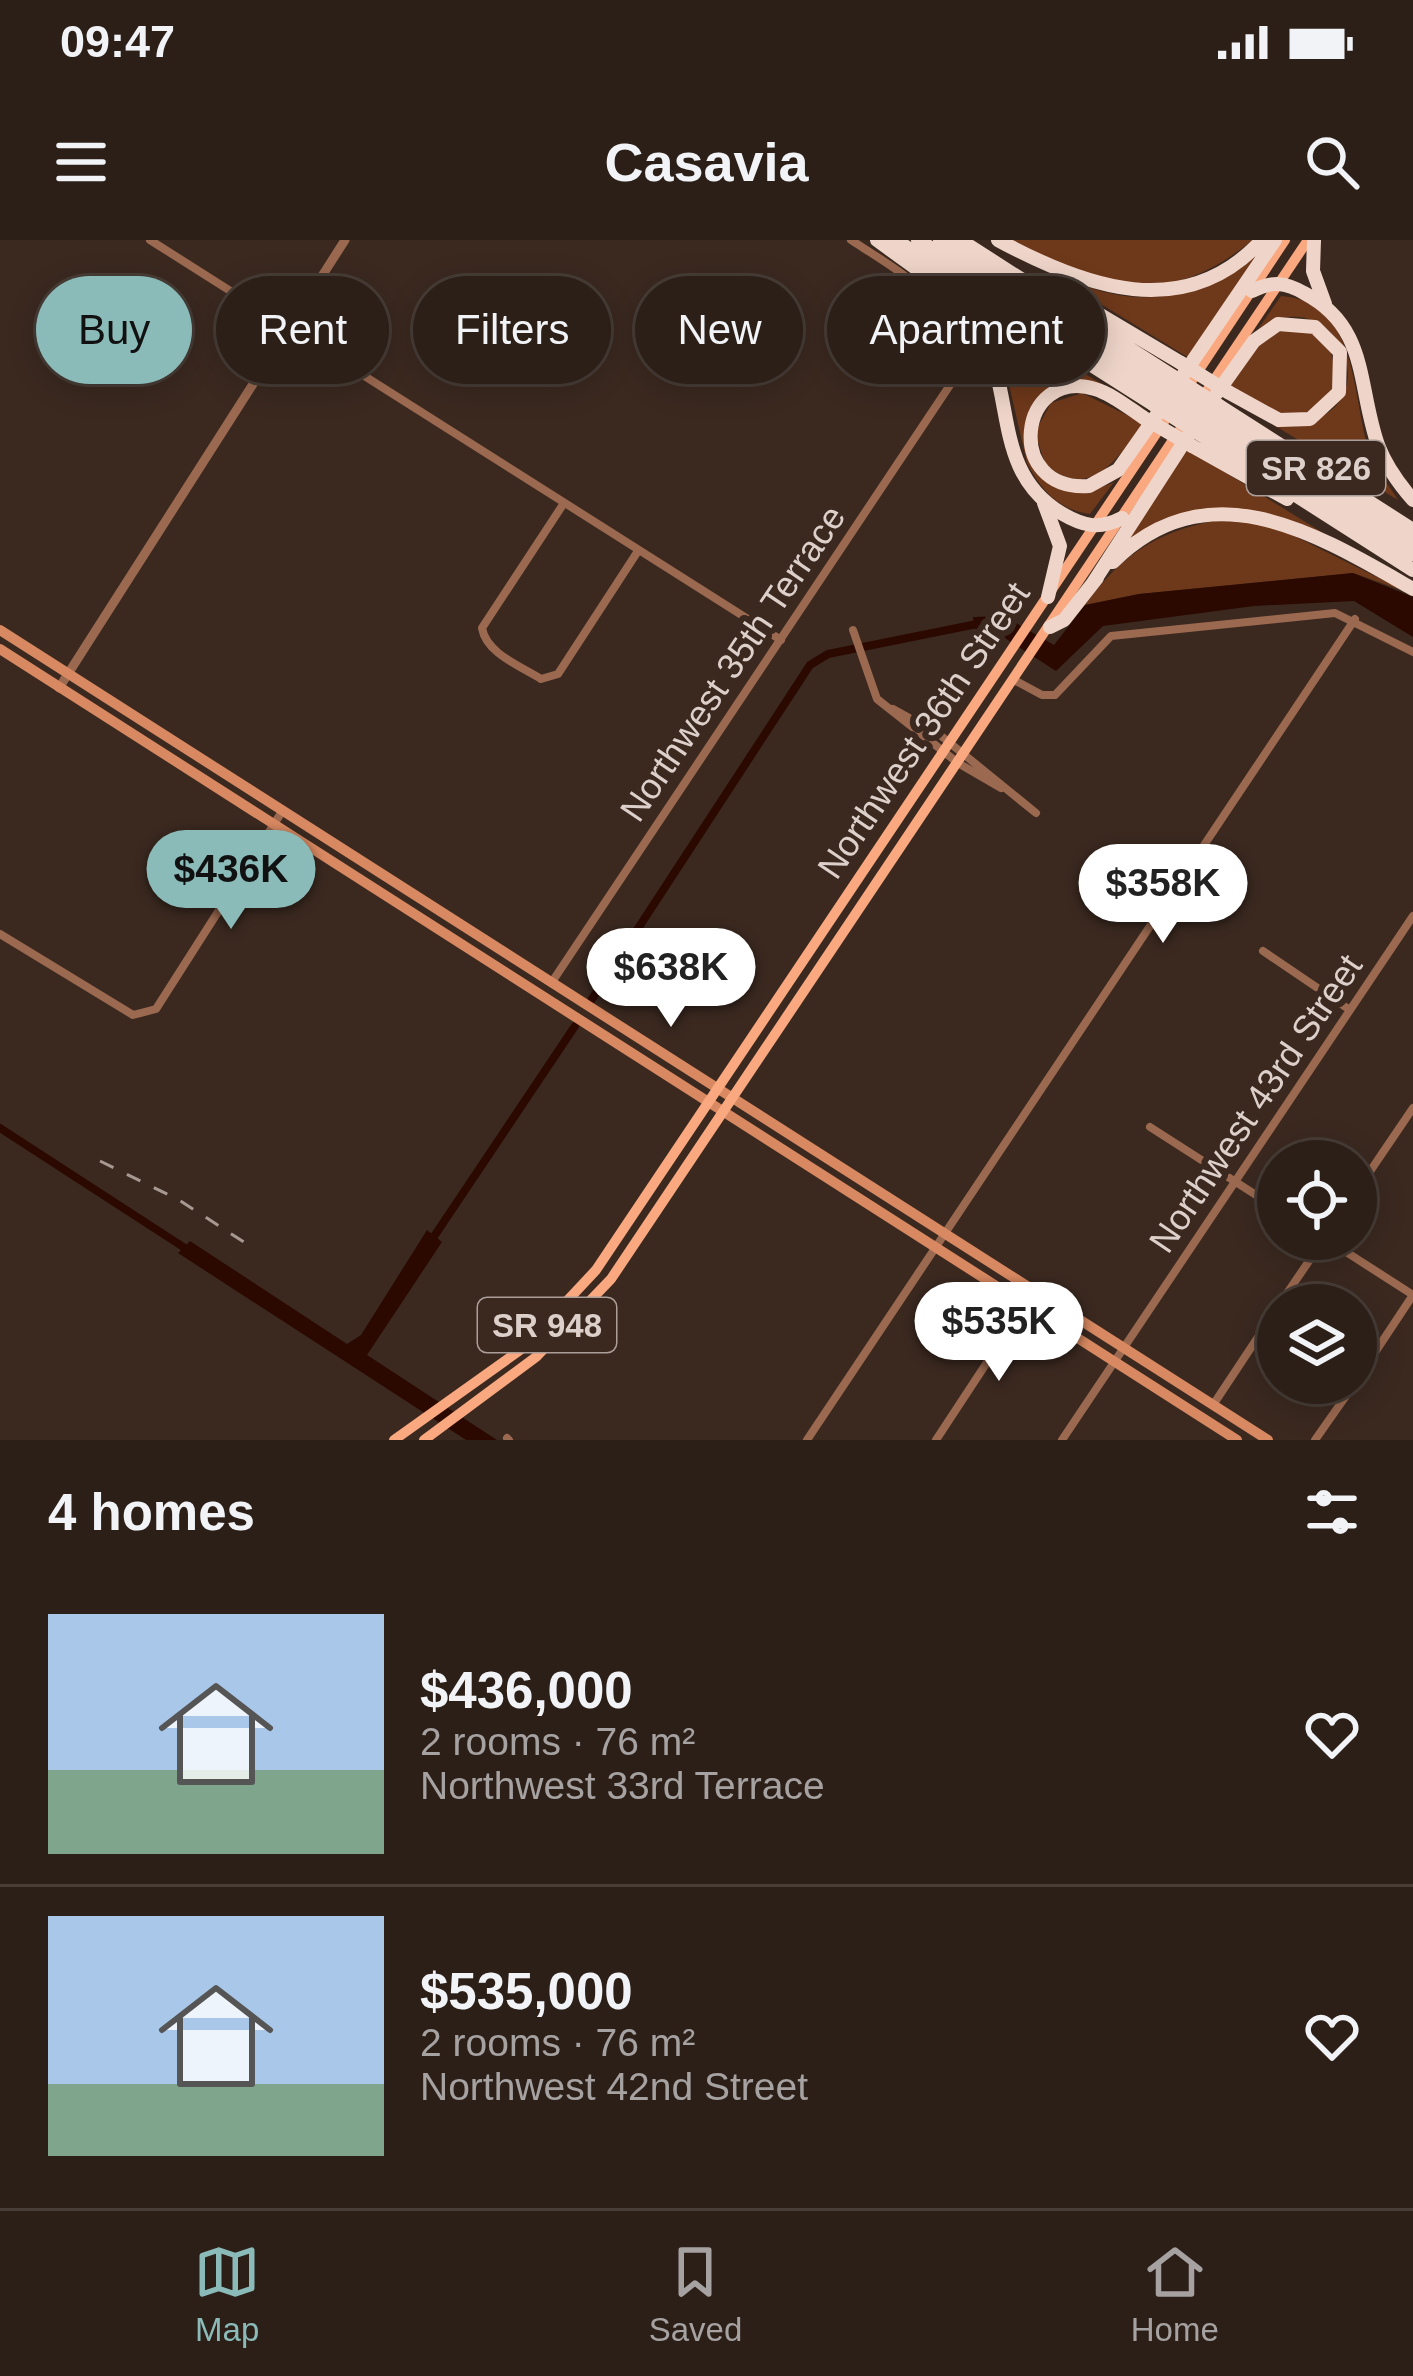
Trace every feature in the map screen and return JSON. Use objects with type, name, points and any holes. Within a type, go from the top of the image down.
[{"type":"highway","points":[[877,240],[955,300],[980,331],[992,356],[1011,454],[1029,488],[1044,503],[1095,526],[1122,518]]},
{"type":"highway","name":"SR 826","points":[[895,240],[1163,390],[1358,535],[1413,570]]},
{"type":"highway","points":[[918,240],[1163,390]]},
{"type":"highway","points":[[940,240],[1163,390],[1206,425],[1413,554]]},
{"type":"highway","points":[[960,240],[1047,298],[1087,308],[1163,390]]},
{"type":"highway","points":[[998,240],[1080,279],[1142,292],[1207,280],[1262,240]]},
{"type":"highway","points":[[1049,627],[1064,620],[1093,583],[1258,336],[1278,324],[1304,323],[1324,333],[1340,352],[1339,392],[1310,419],[1279,420],[1228,392],[1163,390],[1067,388],[1038,408],[1030,429],[1032,451],[1044,472],[1079,487],[1099,483],[1118,470],[1275,240]]},
{"type":"highway","points":[[1311,240],[1313,271],[1325,304],[1352,334],[1378,444],[1413,500]]},
{"type":"highway","points":[[1252,291],[1278,283],[1325,304]]},
{"type":"highway","points":[[1206,425],[1413,543]]},
{"type":"highway","name":"SR 826","points":[[1206,425],[1413,530]]},
{"type":"highway","points":[[1044,503],[1060,546],[1048,597]]},
{"type":"highway","points":[[1093,583],[1151,532],[1189,518],[1232,513],[1296,528],[1413,589]]},
{"type":"main road","name":"Northwest 36th Street","points":[[394,1440],[523,1348],[577,1293],[948,749],[1285,240]]},
{"type":"main road","name":"Northwest 36th Street","points":[[424,1440],[536,1358],[592,1302],[734,1099],[1311,240]]},
{"type":"main road","points":[[0,630],[1268,1440]]},
{"type":"main road","points":[[0,649],[1237,1440]]},
{"type":"main road","points":[[244,786],[245,807]]},
{"type":"main road","points":[[890,835],[904,844]]},
{"type":"main road","points":[[401,907],[410,892]]},
{"type":"main road","points":[[1213,1405],[1215,1426]]},
{"type":"street","points":[[150,240],[216,283]]},
{"type":"street","points":[[322,276],[345,240]]},
{"type":"street","name":"Northwest 35th Terrace","points":[[552,982],[958,374],[962,360],[950,320],[851,240]]},
{"type":"street","points":[[58,688],[253,384]]},
{"type":"street","points":[[375,384],[781,640]]},
{"type":"street","points":[[564,503],[482,628],[488,646],[541,680],[551,679],[638,551]]},
{"type":"street","points":[[1014,680],[1042,695],[1055,695],[1111,636],[1335,613],[1413,652]]},
{"type":"street","points":[[807,1440],[1354,619]]},
{"type":"street","points":[[854,634],[877,698],[1036,813]]},
{"type":"street","points":[[0,934],[133,1015],[144,1015],[156,1009],[283,811]]},
{"type":"street","name":"Northwest 43rd Street","points":[[1062,1440],[1413,916]]},
{"type":"street","points":[[1263,951],[1350,1010]]},
{"type":"street","points":[[1377,1161],[1413,1108]]},
{"type":"street","points":[[1150,1127],[1257,1196]]},
{"type":"street","points":[[1358,1260],[1413,1295],[1377,1349]]},
{"type":"street","points":[[936,1440],[1035,1291]]},
{"type":"street","points":[[1213,1405],[1257,1339]]},
{"type":"street","points":[[1315,1440],[1340,1404]]},
{"type":"shaded area","points":[[1012,240],[1253,240],[1221,263],[1162,284],[1134,285],[1076,270]]},
{"type":"shaded area","points":[[1256,257],[1189,358],[1105,307],[1105,292],[1134,297],[1182,293],[1209,285]]},
{"type":"shaded area","points":[[1281,296],[1307,302],[1326,315],[1339,334],[1348,356],[1370,453],[1398,500],[1272,424],[1312,420],[1337,405],[1347,383],[1346,359],[1334,336],[1314,321],[1288,317],[1258,329]]},
{"type":"shaded area","points":[[1284,329],[1312,333],[1331,353],[1334,391],[1313,412],[1279,415],[1228,385],[1266,336]]},
{"type":"shaded area","points":[[1009,384],[1068,384],[1025,429],[1032,463],[1041,475],[1066,488],[1097,488],[1114,482],[1090,514],[1079,512],[1045,490],[1027,463]]},
{"type":"shaded area","points":[[1082,393],[1143,423],[1113,462],[1089,477],[1076,479],[1045,464],[1035,432],[1051,403]]},
{"type":"shaded area","points":[[1186,448],[1341,544],[1284,520],[1233,509],[1182,515],[1126,543]]},
{"type":"shaded area","points":[[1227,519],[1268,523],[1407,592],[1353,573],[1139,594],[1085,605],[1114,570],[1146,546],[1183,529]]},
{"type":"shaded area","points":[[1353,573],[1413,597],[1413,637],[1354,601],[1254,606],[1103,626],[1056,671],[997,633],[975,635],[973,617],[1004,616],[1054,645],[1085,605],[1139,594]]},
{"type":"shaded area","points":[[427,1230],[442,1242],[367,1355],[497,1440],[466,1440],[178,1253],[190,1241],[347,1344],[361,1335]]},
{"type":"waterway","points":[[592,999],[810,665],[828,654],[982,623]]},
{"type":"waterway","points":[[429,1244],[575,1026]]},
{"type":"waterway","points":[[0,1128],[191,1252]]},
{"type":"railway","points":[[100,1161],[179,1200],[250,1246]]}]
